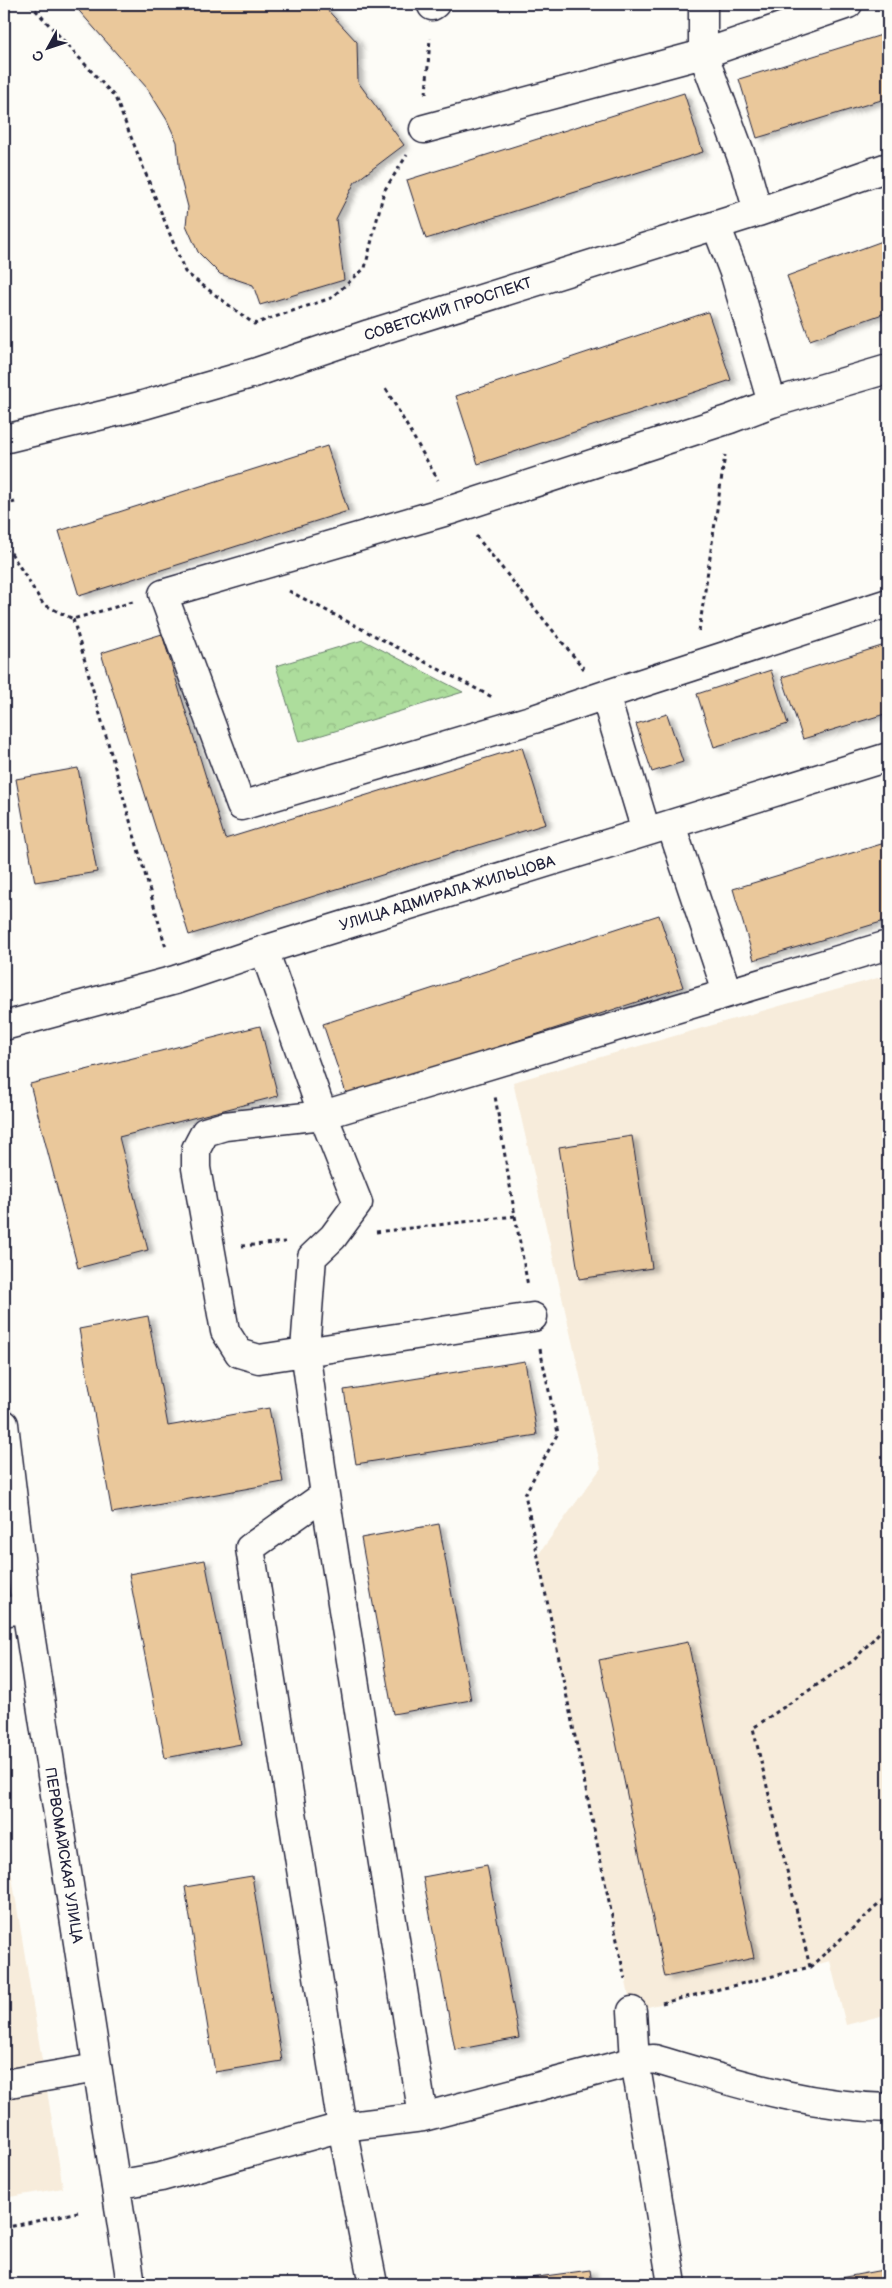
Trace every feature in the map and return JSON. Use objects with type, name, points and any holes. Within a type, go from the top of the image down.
[{"type":"street","points":[[702,4],[703,54],[745,166],[758,212]]},
{"type":"street","points":[[424,129],[703,54],[848,4]]},
{"type":"street","name":"СОВЕТСКИЙ ПРОСПЕКТ","points":[[4,439],[140,406],[254,373],[369,334],[758,212],[888,167]]},
{"type":"street","points":[[716,224],[735,275],[772,403]]},
{"type":"street","points":[[888,369],[772,403],[730,419],[454,509],[163,594],[241,806],[534,719],[694,664],[888,603]]},
{"type":"street","points":[[605,695],[658,828],[727,992]]},
{"type":"street","name":"УЛИЦА АДМИРАЛА ЖИЛЬЦОВА","points":[[4,1026],[175,980],[264,950],[888,757]]},
{"type":"street","points":[[534,1317],[305,1350],[259,1359],[239,1353],[225,1331],[196,1168],[196,1149],[205,1132],[225,1126],[323,1115],[888,944]]},
{"type":"street","points":[[264,950],[323,1115],[358,1203],[333,1237],[312,1257],[305,1350],[325,1495],[423,2117]]},
{"type":"street","name":"ПЕРВОМАЙСКАЯ УЛИЦА","points":[[4,1424],[15,1610],[97,2068],[131,2284]]},
{"type":"street","points":[[325,1495],[250,1548],[342,2127],[373,2284]]},
{"type":"street","points":[[632,2011],[635,2061],[672,2284]]},
{"type":"street","points":[[116,2185],[160,2176],[342,2127],[423,2117],[635,2061],[654,2059],[777,2095],[847,2107],[888,2108]]},
{"type":"street","points":[[4,2084],[97,2068]]},
{"type":"path","points":[[30,4],[115,97],[186,272],[254,324],[331,298],[365,268],[384,191],[424,129],[434,5]]},
{"type":"path","points":[[386,389],[454,509],[605,695]]},
{"type":"path","points":[[694,664],[730,419]]},
{"type":"path","points":[[4,505],[15,502]]},
{"type":"path","points":[[4,549],[11,553],[43,604],[73,619],[163,594]]},
{"type":"path","points":[[249,570],[534,719]]},
{"type":"path","points":[[73,619],[175,980]]},
{"type":"path","points":[[494,1089],[515,1216],[558,1433],[525,1494],[632,2011],[810,1967],[888,1896]]},
{"type":"path","points":[[211,1249],[515,1216]]},
{"type":"path","points":[[810,1967],[753,1728],[854,1660],[888,1623]]},
{"type":"path","points":[[4,2228],[78,2212]]},
{"type":"shaded area","points":[[888,975],[888,2014],[846,2025],[830,1961],[632,2011],[538,1555],[601,1468],[513,1082]]},
{"type":"shaded area","points":[[4,1828],[63,2188],[4,2198]]},
{"type":"green space","points":[[363,640],[463,692],[299,742],[276,666]]},
{"type":"building","points":[[73,4],[322,4],[357,42],[358,82],[404,145],[355,182],[336,219],[344,280],[260,305],[253,285],[220,274],[198,252],[186,225],[188,207],[180,176],[177,142],[167,120],[147,88]]},
{"type":"building","points":[[888,33],[888,98],[757,138],[739,79]]},
{"type":"building","points":[[684,93],[703,152],[426,239],[407,180]]},
{"type":"building","points":[[888,239],[888,312],[810,340],[787,276]]},
{"type":"building","points":[[708,312],[731,380],[478,464],[456,396]]},
{"type":"building","points":[[327,446],[348,511],[79,596],[59,531]]},
{"type":"building","points":[[162,634],[225,839],[522,747],[546,824],[189,935],[101,653]]},
{"type":"building","points":[[888,644],[888,713],[803,739],[782,677]]},
{"type":"building","points":[[771,670],[788,724],[714,747],[697,694]]},
{"type":"building","points":[[667,714],[683,762],[652,772],[636,724]]},
{"type":"building","points":[[78,768],[97,872],[35,882],[16,779]]},
{"type":"building","points":[[888,842],[888,920],[754,960],[733,889]]},
{"type":"building","points":[[659,915],[683,987],[347,1096],[323,1024]]},
{"type":"building","points":[[260,1026],[278,1096],[119,1137],[148,1250],[78,1268],[30,1084]]},
{"type":"building","points":[[632,1136],[652,1268],[579,1279],[559,1147]]},
{"type":"building","points":[[148,1316],[168,1426],[269,1408],[283,1482],[112,1513],[79,1329]]},
{"type":"building","points":[[525,1361],[537,1435],[356,1464],[344,1390]]},
{"type":"building","points":[[439,1524],[471,1700],[393,1714],[361,1538]]},
{"type":"building","points":[[205,1560],[241,1744],[165,1758],[129,1574]]},
{"type":"building","points":[[688,1642],[754,1958],[665,1977],[599,1660]]},
{"type":"building","points":[[487,1865],[519,2038],[455,2050],[423,1877]]},
{"type":"building","points":[[252,1876],[282,2061],[215,2072],[185,1887]]},
{"type":"building","points":[[888,2269],[888,2284],[808,2284]]},
{"type":"building","points":[[590,2270],[592,2284],[485,2284]]}]
